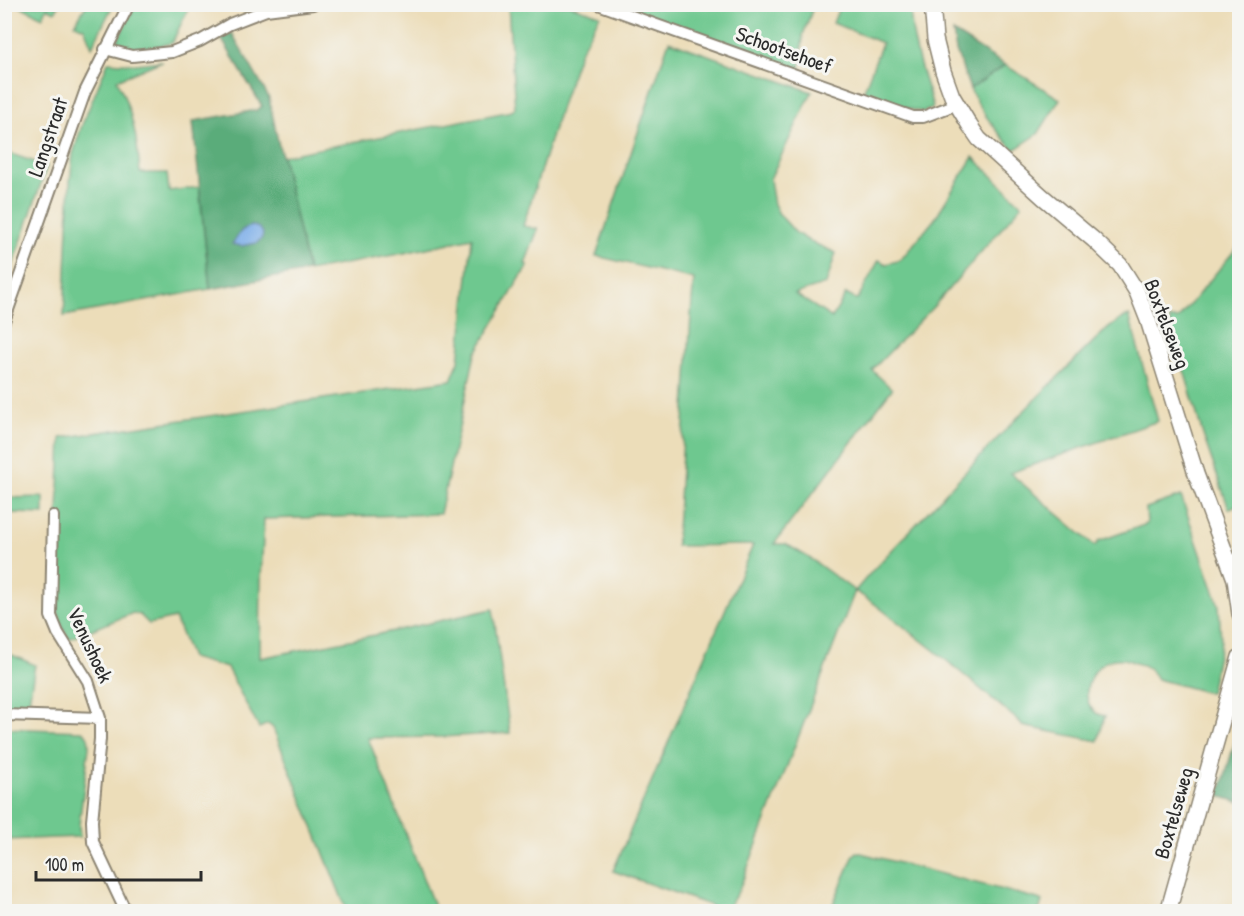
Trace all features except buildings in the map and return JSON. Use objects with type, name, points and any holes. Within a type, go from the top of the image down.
[{"type":"main road","name":"Boxtelseweg","points":[[932,4],[935,39],[943,71],[952,96],[979,139],[1120,265],[1137,292],[1148,320],[1196,474],[1234,579],[1239,614]]},
{"type":"main road","name":"Boxtelseweg","points":[[1168,912],[1239,657]]},
{"type":"street","name":"Langstraat","points":[[4,321],[85,92],[129,4]]},
{"type":"street","points":[[105,50],[132,56],[172,52],[200,41],[230,24],[266,10],[313,4]]},
{"type":"street","name":"Schootsehoef","points":[[598,4],[913,117],[923,117],[957,104]]},
{"type":"street","name":"Venushoek","points":[[53,516],[51,616],[58,633],[88,681],[100,718],[92,821],[93,842],[126,912]]},
{"type":"street","name":"Venushoek","points":[[4,715],[100,718]]},
{"type":"green space","points":[[87,4],[113,5],[92,47],[84,28],[75,24]]},
{"type":"green space","points":[[135,4],[190,5],[172,43],[136,48],[115,45]]},
{"type":"green space","points":[[17,5],[59,5],[55,12],[47,8],[43,17]]},
{"type":"green space","points":[[508,5],[570,5],[600,15],[579,54],[523,226],[538,229],[525,264],[528,265],[475,354],[440,514],[264,519],[260,658],[493,609],[510,733],[368,738],[436,911],[347,911],[273,728],[268,724],[259,728],[227,668],[191,658],[175,618],[149,624],[140,615],[133,613],[69,639],[62,627],[57,608],[61,438],[451,380],[459,361],[472,238],[308,271],[282,156],[512,111],[515,108]]},
{"type":"green space","points":[[615,5],[814,5],[803,35],[800,71]]},
{"type":"green space","points":[[840,5],[910,5],[915,44],[932,109],[922,112],[909,109],[863,93],[882,43],[833,23]]},
{"type":"green space","points":[[953,32],[1005,65],[970,89],[956,51]]},
{"type":"green space","points":[[232,33],[269,98],[308,271],[210,289],[193,121],[257,110],[262,106],[221,38]]},
{"type":"green space","points":[[669,41],[812,92],[770,179],[774,204],[779,214],[796,233],[836,253],[826,284],[795,294],[832,318],[846,294],[857,300],[879,260],[886,264],[902,258],[934,220],[973,157],[1022,205],[934,306],[872,370],[892,389],[774,544],[786,544],[855,591],[739,890],[726,911],[613,871],[753,545],[676,546],[694,279],[596,256]]},
{"type":"green space","points":[[162,61],[117,80],[133,125],[140,173],[167,173],[169,191],[199,187],[210,289],[64,316],[70,181],[73,154],[82,125],[108,62],[136,64]]},
{"type":"green space","points":[[1005,65],[1060,99],[1038,134],[1014,150],[989,121],[970,89]]},
{"type":"green space","points":[[4,152],[47,166],[5,288]]},
{"type":"green space","points":[[1239,245],[1240,503],[1229,509],[1203,435],[1169,319],[1178,319]]},
{"type":"green space","points":[[1129,315],[1158,421],[1010,473],[1095,546],[1099,541],[1147,524],[1146,508],[1181,496],[1219,606],[1221,641],[1210,693],[1157,679],[1150,670],[1142,665],[1125,659],[1114,659],[1106,662],[1094,672],[1088,686],[1090,706],[1097,714],[1105,716],[1098,741],[1022,726],[940,655],[855,591],[1039,396],[1102,333]]},
{"type":"green space","points":[[44,497],[44,514],[10,513],[7,528],[5,528],[5,498]]},
{"type":"green space","points":[[5,652],[35,665],[28,707],[5,706]]},
{"type":"green space","points":[[4,728],[82,731],[87,736],[89,747],[79,825],[80,837],[5,840]]},
{"type":"green space","points":[[1239,728],[1239,802],[1219,796]]},
{"type":"green space","points":[[857,852],[1042,901],[1039,911],[830,911]]},
{"type":"water","points":[[250,226],[258,227],[263,233],[257,243],[241,246],[232,244],[242,230]]}]
